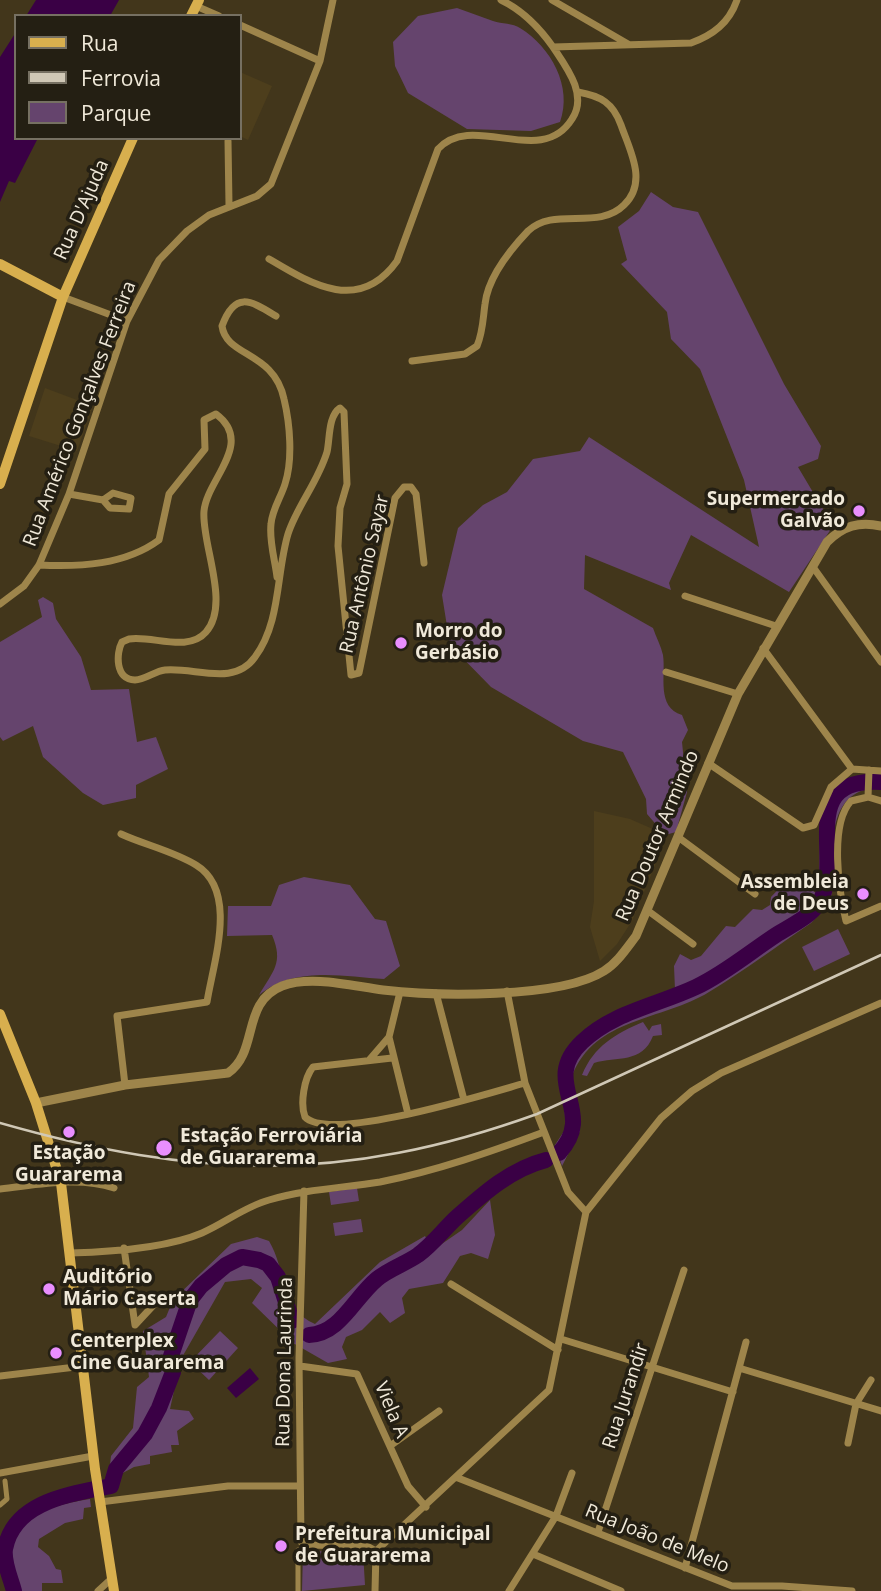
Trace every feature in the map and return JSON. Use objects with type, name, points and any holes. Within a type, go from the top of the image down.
[{"type":"main road","name":"Rua D'Ajuda","points":[[0,484],[64,297],[132,140]]},
{"type":"main road","points":[[0,264],[64,297]]},
{"type":"main road","points":[[0,1014],[36,1103],[61,1183],[93,1456],[112,1585]]},
{"type":"street","name":"Rua Américo Gonçalves Ferreira","points":[[0,604],[24,586],[39,565],[69,494],[128,321],[146,281],[170,246],[209,215],[257,195],[271,184],[320,61],[333,0]]},
{"type":"street","points":[[501,0],[521,12],[553,47],[579,96]]},
{"type":"street","points":[[552,0],[628,44]]},
{"type":"street","points":[[553,47],[677,45],[704,38],[724,23],[737,0]]},
{"type":"street","points":[[195,7],[214,14]]},
{"type":"street","points":[[242,26],[320,61]]},
{"type":"street","points":[[269,259],[324,289],[347,290],[384,277],[397,261],[438,149],[445,142],[462,134],[530,141],[550,137],[566,127],[579,96]]},
{"type":"street","points":[[412,361],[465,354],[477,346],[487,293],[495,273],[534,226],[552,219],[603,217],[622,208],[629,201],[634,192],[636,174],[614,109],[604,99],[579,96]]},
{"type":"street","points":[[228,141],[229,205]]},
{"type":"street","points":[[64,297],[128,321]]},
{"type":"street","points":[[39,565],[91,566],[146,550],[159,540],[169,494],[205,449],[204,420],[216,414],[228,427],[230,451],[204,512],[214,589],[211,625],[200,637],[188,642],[138,637],[122,642],[117,652],[117,664],[129,678],[136,680],[165,670],[222,674],[248,667],[265,639],[278,585],[270,534],[271,521],[287,475],[289,432],[284,397],[264,362],[229,342],[222,326],[233,306],[241,301],[250,301],[276,316]]},
{"type":"street","name":"Rua Antônio Sayar","points":[[278,585],[288,533],[321,468],[336,410],[344,412],[347,484],[340,508],[338,547],[351,675],[359,673],[396,498],[404,486],[411,487],[416,494],[425,563]]},
{"type":"street","points":[[69,494],[103,500]]},
{"type":"street","name":"Rua Doutor Armindo","points":[[36,1103],[125,1085],[232,1071],[242,1054],[259,1003],[267,994],[284,985],[325,983],[400,992],[436,993],[507,990],[566,985],[603,971],[625,950],[647,910],[738,694],[776,626],[836,533],[858,524],[881,526]]},
{"type":"street","points":[[813,567],[881,662]]},
{"type":"street","points":[[685,596],[776,626]]},
{"type":"street","points":[[763,648],[852,769],[881,771]]},
{"type":"street","points":[[666,672],[738,694]]},
{"type":"street","points":[[708,763],[803,828],[814,825],[831,787],[852,769]]},
{"type":"street","points":[[868,795],[869,772]]},
{"type":"street","points":[[881,801],[868,795],[850,801],[841,815],[840,895],[846,921],[881,906]]},
{"type":"street","points":[[121,834],[197,865],[216,890],[220,919],[207,1002],[117,1016],[125,1085]]},
{"type":"street","points":[[678,837],[755,894]]},
{"type":"street","points":[[647,910],[693,944]]},
{"type":"street","points":[[507,990],[525,1083],[568,1192],[586,1212]]},
{"type":"street","points":[[400,992],[389,1037],[392,1058],[408,1114]]},
{"type":"street","points":[[436,993],[464,1100]]},
{"type":"street","points":[[375,1591],[376,1551],[544,1398],[549,1390],[586,1212],[661,1118],[692,1091],[721,1073],[881,1003]]},
{"type":"street","points":[[370,1059],[389,1037]]},
{"type":"street","points":[[392,1058],[313,1067],[308,1077],[303,1104],[305,1118],[316,1125],[366,1122],[408,1114],[525,1083]]},
{"type":"street","points":[[70,1253],[124,1248],[200,1234],[251,1205],[304,1191],[380,1182],[435,1169],[544,1132]]},
{"type":"street","points":[[0,1189],[61,1183],[98,1183],[114,1188]]},
{"type":"street","name":"Rua Dona Laurinda","points":[[304,1191],[300,1366],[301,1542],[305,1545],[367,1546],[376,1551]]},
{"type":"street","points":[[124,1248],[135,1325],[162,1296]]},
{"type":"street","name":"Rua Jurandir","points":[[598,1532],[684,1270]]},
{"type":"street","points":[[451,1284],[558,1350]]},
{"type":"street","points":[[561,1339],[733,1392]]},
{"type":"street","points":[[685,1567],[746,1342]]},
{"type":"street","points":[[0,1375],[84,1366]]},
{"type":"street","name":"Viela A","points":[[300,1366],[357,1374],[408,1486],[426,1507]]},
{"type":"street","points":[[739,1368],[881,1411]]},
{"type":"street","points":[[848,1443],[856,1404],[871,1380]]},
{"type":"street","points":[[390,1446],[439,1410]]},
{"type":"street","points":[[0,1473],[93,1456]]},
{"type":"street","points":[[509,1591],[556,1517],[572,1473]]},
{"type":"street","name":"Rua João de Melo","points":[[458,1478],[685,1567],[731,1589],[782,1586],[852,1591]]},
{"type":"street","points":[[0,1505],[7,1499],[5,1480]]},
{"type":"street","points":[[99,1499],[228,1486],[300,1486]]},
{"type":"street","points":[[298,1550],[298,1591]]},
{"type":"street","points":[[533,1554],[621,1591]]},
{"type":"street","points":[[98,1591],[112,1585]]},
{"type":"shaded area","points":[[36,0],[119,0],[111,14],[27,14]]},
{"type":"shaded area","points":[[14,35],[14,140],[37,140],[15,183],[9,181],[0,202],[0,57]]},
{"type":"shaded area","points":[[242,73],[272,86],[248,140],[242,137]]},
{"type":"shaded area","points":[[45,388],[93,406],[77,451],[29,436]]},
{"type":"shaded area","points":[[594,811],[630,819],[655,830],[665,841],[632,921],[617,944],[600,961],[590,927],[594,901]]},
{"type":"shaded area","points":[[250,1368],[259,1379],[236,1398],[227,1388]]},
{"type":"green space","points":[[457,8],[493,21],[517,26],[541,46],[550,57],[561,82],[564,95],[560,122],[531,131],[467,129],[408,93],[395,66],[393,42],[418,16]]},
{"type":"green space","points":[[651,192],[673,207],[698,212],[784,384],[821,446],[818,459],[798,467],[833,526],[789,592],[691,535],[669,583],[671,590],[585,555],[584,589],[653,628],[663,655],[665,698],[674,711],[682,715],[688,730],[682,742],[687,792],[676,832],[665,835],[647,814],[646,799],[623,752],[583,741],[491,687],[450,645],[442,595],[458,528],[483,505],[507,492],[533,459],[580,451],[589,437],[759,547],[744,480],[700,369],[671,339],[667,312],[621,264],[627,260],[618,227],[639,211]]},
{"type":"green space","points":[[43,597],[53,603],[56,619],[81,657],[91,690],[129,689],[137,742],[156,737],[168,769],[136,785],[136,798],[103,805],[83,793],[43,757],[33,726],[3,741],[0,737],[0,642],[42,617],[38,600]]},
{"type":"green space","points":[[864,775],[864,790],[851,797],[836,822],[831,902],[811,923],[709,992],[691,1002],[613,1031],[596,1042],[572,1076],[575,1093],[562,1099],[563,1074],[569,1054],[580,1038],[613,1014],[675,990],[674,966],[680,954],[691,960],[701,956],[726,926],[735,927],[753,909],[762,910],[770,905],[771,897],[791,876],[816,893],[824,806],[832,792],[844,781]]},
{"type":"green space","points":[[304,877],[350,885],[375,919],[386,921],[400,966],[384,979],[335,975],[303,976],[273,986],[259,995],[277,960],[272,935],[227,936],[228,906],[271,906],[279,885]]},
{"type":"green space","points":[[838,929],[850,954],[814,971],[802,947]]},
{"type":"green space","points":[[643,1022],[649,1031],[652,1026],[661,1024],[662,1035],[653,1036],[648,1045],[636,1055],[594,1063],[587,1076],[582,1075],[593,1056],[606,1042]]},
{"type":"green space","points":[[577,1099],[580,1131],[562,1166],[555,1145],[566,1128],[564,1106]]},
{"type":"green space","points":[[357,1188],[359,1201],[331,1205],[329,1192]]},
{"type":"green space","points":[[490,1200],[495,1235],[488,1259],[471,1253],[460,1256],[443,1283],[409,1289],[402,1298],[405,1313],[390,1323],[380,1312],[362,1330],[346,1337],[342,1347],[347,1359],[328,1363],[293,1343],[252,1303],[262,1288],[251,1279],[225,1282],[181,1359],[170,1409],[189,1411],[194,1419],[177,1431],[179,1445],[171,1445],[172,1452],[150,1456],[150,1464],[134,1467],[119,1475],[115,1465],[110,1465],[111,1456],[133,1428],[137,1387],[149,1377],[143,1331],[166,1317],[173,1300],[231,1244],[257,1237],[269,1241],[290,1299],[304,1318],[315,1324],[380,1262],[425,1236],[433,1250],[462,1230]]},
{"type":"green space","points":[[361,1219],[363,1232],[335,1236],[333,1223]]},
{"type":"green space","points":[[220,1331],[238,1348],[209,1380],[190,1362]]},
{"type":"green space","points":[[90,1499],[91,1507],[84,1508],[83,1519],[65,1523],[39,1539],[38,1547],[49,1556],[56,1569],[61,1570],[63,1583],[42,1583],[42,1591],[19,1591],[10,1559],[11,1544],[16,1532],[37,1514],[64,1504]]},
{"type":"green space","points":[[303,1551],[363,1552],[365,1585],[302,1591]]},
{"type":"waterway","points":[[559,1153],[569,1138],[573,1124],[566,1071],[570,1057],[582,1042],[622,1016],[706,982],[810,913],[819,903],[826,886],[830,807],[838,793],[854,784],[881,782]]},
{"type":"waterway","points":[[309,1335],[329,1329],[338,1322],[377,1279],[423,1251],[477,1199],[521,1169],[546,1160]]},
{"type":"waterway","points":[[14,1591],[5,1554],[11,1533],[20,1520],[47,1502],[111,1486],[116,1469],[145,1434],[159,1408],[173,1372],[170,1359],[190,1300],[201,1286],[226,1265],[242,1257],[259,1260],[268,1264],[278,1277],[292,1321]]},
{"type":"railway","points":[[0,1123],[71,1142],[139,1155],[205,1163],[269,1166],[334,1162],[399,1153],[466,1137],[537,1114],[881,955]]},
{"type":"place","name":"Supermercado Galvão","points":[[859,511]]},
{"type":"place","name":"Morro do Gerbásio","points":[[401,643]]},
{"type":"place","name":"Assembleia de Deus","points":[[863,894]]},
{"type":"place","name":"Estação Guararema","points":[[69,1132]]},
{"type":"place","name":"Estação Ferroviária de Guararema","points":[[164,1148]]},
{"type":"place","name":"Auditório Mário Caserta","points":[[49,1289]]},
{"type":"place","name":"Centerplex Cine Guararema","points":[[56,1353]]},
{"type":"place","name":"Prefeitura Municipal de Guararema","points":[[281,1546]]}]
